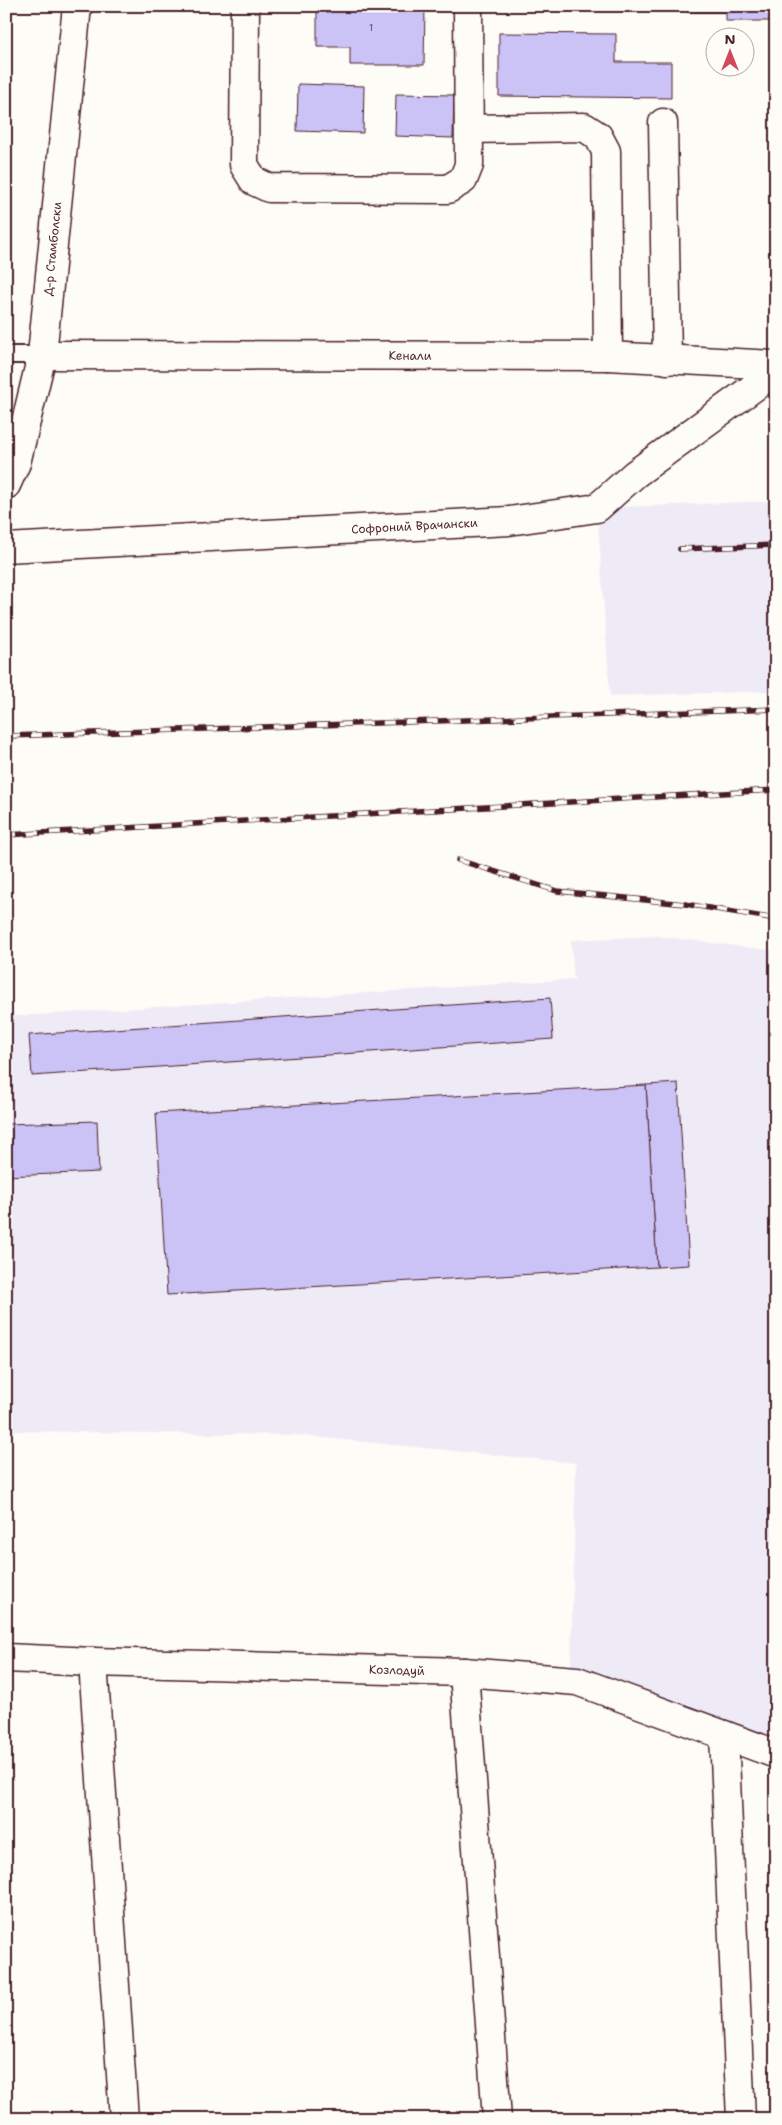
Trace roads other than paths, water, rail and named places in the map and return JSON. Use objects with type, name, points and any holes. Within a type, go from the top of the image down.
[{"type":"street","name":"Д-р Стамболски","points":[[6,485],[16,463],[13,444],[42,354],[77,6]]},
{"type":"street","points":[[245,6],[244,165],[254,181],[269,188],[448,189],[463,180],[469,165],[468,6]]},
{"type":"street","points":[[663,123],[667,360]]},
{"type":"street","points":[[469,129],[584,127],[598,136],[606,151],[608,356]]},
{"type":"street","name":"Кенали","points":[[42,354],[608,356],[776,365]]},
{"type":"street","name":"Софроний Врачански","points":[[6,548],[509,522],[597,508],[635,474],[776,371]]},
{"type":"street","name":"Козлодуй","points":[[6,1658],[464,1672],[577,1681],[776,1754]]},
{"type":"street","points":[[93,1662],[124,2119]]},
{"type":"street","points":[[464,1672],[498,2119]]},
{"type":"street","points":[[724,1735],[741,2119]]},
{"type":"lane","points":[[6,355],[42,354]]},
{"type":"railway","points":[[680,549],[776,545]]},
{"type":"railway","points":[[9,736],[776,709]]},
{"type":"railway","points":[[6,835],[776,790]]},
{"type":"railway","points":[[458,860],[557,891],[685,904],[776,919]]}]
